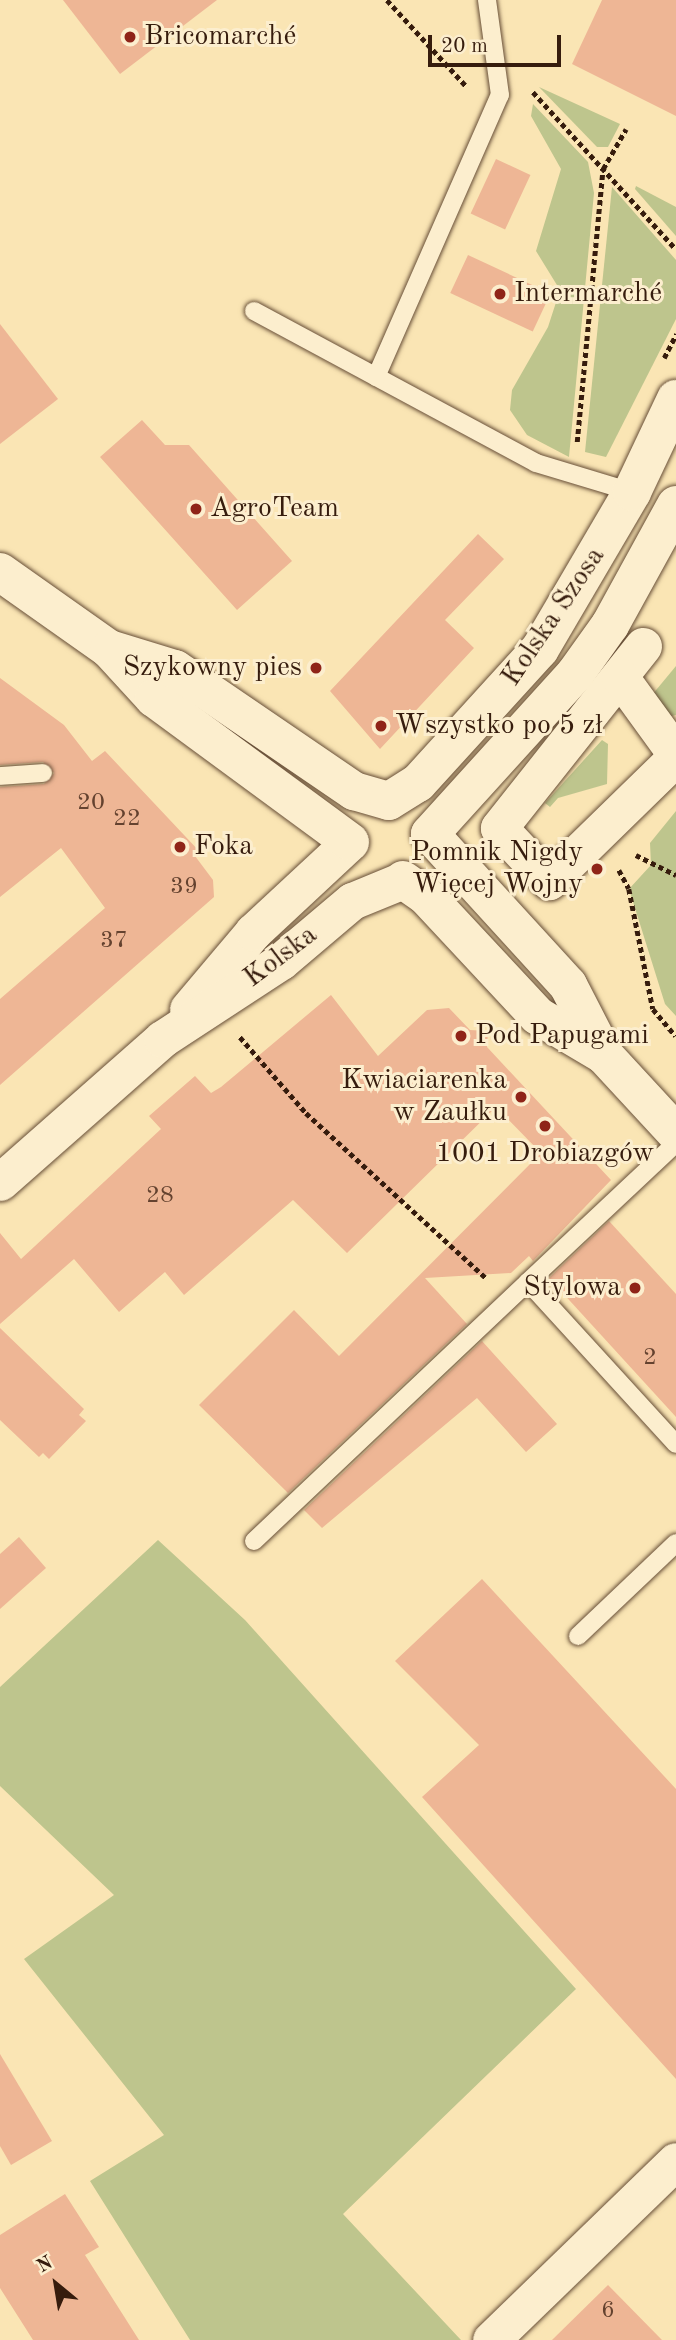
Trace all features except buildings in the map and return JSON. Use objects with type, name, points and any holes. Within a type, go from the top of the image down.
[{"type":"street","name":"Kolska Szosa","points":[[389,801],[418,783],[540,649],[632,492],[676,400]]},
{"type":"street","name":"Kolska Szosa","points":[[430,834],[575,674],[610,625],[676,505]]},
{"type":"street","points":[[0,572],[109,649],[154,698],[350,842],[369,875],[403,880],[426,896],[538,1016],[604,1055]]},
{"type":"street","points":[[620,677],[676,755],[549,881],[499,828],[643,646]]},
{"type":"street","points":[[109,649],[175,669],[354,791],[411,806],[430,834],[568,985],[604,1055],[676,1133]]},
{"type":"street","points":[[350,842],[360,815],[389,801]]},
{"type":"street","points":[[403,880],[428,857],[430,834]]},
{"type":"street","name":"Kolska","points":[[0,1182],[162,1039],[253,932],[350,842]]},
{"type":"street","name":"Kolska","points":[[162,1039],[281,961],[352,901],[403,880]]},
{"type":"street","points":[[491,2340],[676,2161]]},
{"type":"lane","points":[[376,377],[500,95],[487,0]]},
{"type":"lane","points":[[254,312],[536,463],[632,492]]},
{"type":"lane","points":[[0,776],[43,773]]},
{"type":"lane","points":[[254,1541],[676,1143]]},
{"type":"lane","points":[[528,1282],[676,1444]]},
{"type":"lane","points":[[578,1636],[676,1543]]},
{"type":"path","points":[[387,0],[462,85],[500,95],[531,90],[676,249]]},
{"type":"path","points":[[573,474],[603,169],[626,129]]},
{"type":"path","points":[[599,832],[629,889],[653,1009],[676,1036]]},
{"type":"path","points":[[231,1026],[306,1112],[508,1301]]},
{"type":"green space","points":[[539,87],[620,124],[608,147],[597,147]]},
{"type":"green space","points":[[533,104],[588,162],[594,193],[569,457],[527,435],[510,410],[512,390],[548,327],[560,290],[536,251],[561,169],[531,116]]},
{"type":"green space","points":[[636,186],[676,207],[676,236],[635,189]]},
{"type":"green space","points":[[612,187],[676,260],[676,319],[606,457],[585,452]]},
{"type":"green space","points":[[676,666],[676,715],[657,719],[647,701]]},
{"type":"green space","points":[[602,740],[608,744],[607,784],[558,798],[550,807],[545,803]]},
{"type":"green space","points":[[676,811],[676,1016],[665,1004],[629,889],[651,865],[650,843]]},
{"type":"green space","points":[[158,1540],[245,1620],[576,1989],[343,2214],[461,2340],[190,2340],[90,2181],[164,2135],[24,1959],[114,1895],[0,1786],[0,1687]]},
{"type":"place","name":"Bricomarché","points":[[130,37]]},
{"type":"place","name":"Intermarché","points":[[500,294]]},
{"type":"place","name":"AgroTeam","points":[[196,509]]},
{"type":"place","name":"Szykowny pies","points":[[316,668]]},
{"type":"place","name":"Wszystko po 5 zł","points":[[381,726]]},
{"type":"place","name":"Foka","points":[[180,847]]},
{"type":"place","name":"Pomnik Nigdy Więcej Wojny","points":[[597,869]]},
{"type":"place","name":"Pod Papugami","points":[[461,1036]]},
{"type":"place","name":"Kwiaciarenka w Zaułku","points":[[521,1097]]},
{"type":"place","name":"1001 Drobiazgów","points":[[545,1126]]},
{"type":"place","name":"Stylowa","points":[[635,1288]]}]
